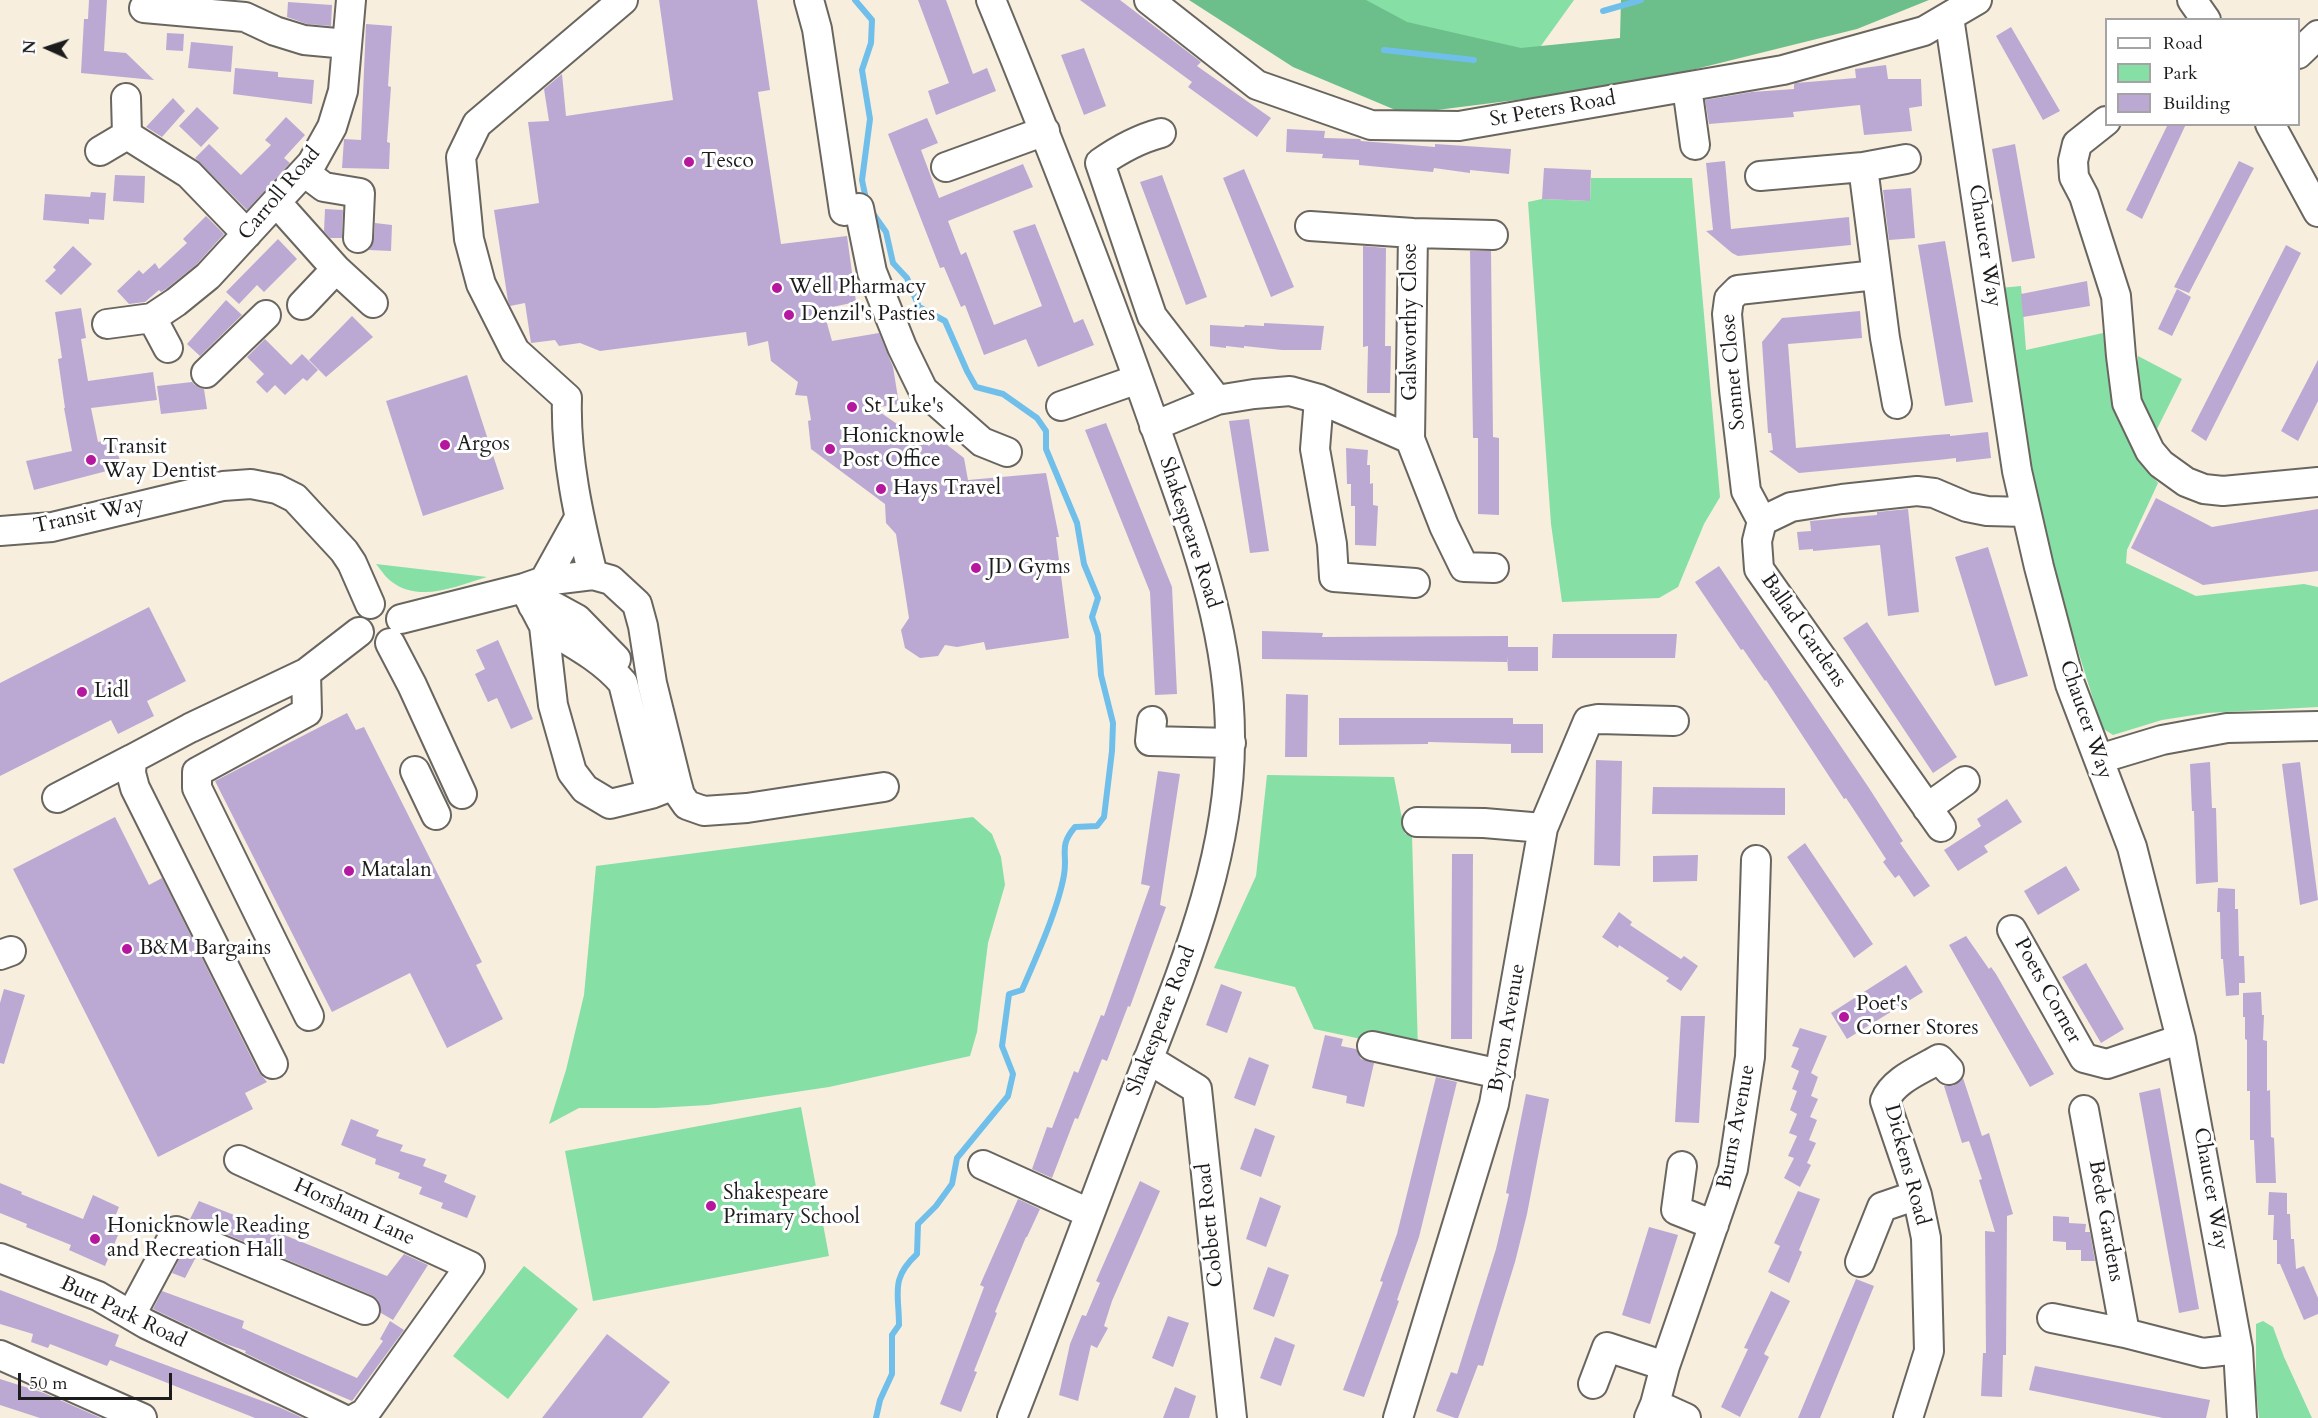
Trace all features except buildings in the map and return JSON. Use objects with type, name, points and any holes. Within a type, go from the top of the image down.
[{"type":"street","name":"Carroll Road","points":[[107,324],[152,318],[208,276],[312,163],[332,127],[343,91],[351,0]]},
{"type":"street","points":[[593,575],[579,518],[566,418],[567,398],[515,351],[481,284],[469,239],[461,157],[477,124],[623,0]]},
{"type":"street","points":[[809,0],[817,29],[844,211],[859,208],[872,272],[902,347],[923,390],[982,442],[1007,452]]},
{"type":"street","name":"Shakespeare Road","points":[[991,0],[1045,131],[1200,553],[1212,595],[1228,686],[1231,742],[1225,815],[1215,867],[1202,914],[1089,1213],[1069,1274],[1012,1418]]},
{"type":"street","name":"St Peters Road","points":[[1149,0],[1257,86],[1371,125],[1459,126],[1782,70],[1924,32],[1977,0]]},
{"type":"street","points":[[2192,0],[2205,18]]},
{"type":"street","points":[[144,8],[191,6],[245,17],[257,11],[275,31],[304,40],[347,44]]},
{"type":"street","name":"Chaucer Way","points":[[1949,16],[2017,471],[2038,567],[2070,684],[2132,847],[2181,1039],[2238,1349],[2242,1418]]},
{"type":"street","points":[[2300,52],[2318,35]]},
{"type":"street","points":[[1687,87],[1695,145]]},
{"type":"street","points":[[126,98],[127,135]]},
{"type":"street","points":[[2105,122],[2077,144],[2073,161],[2074,177],[2084,196],[2116,296],[2127,403],[2150,451],[2161,464],[2186,482],[2204,489],[2223,491],[2318,482]]},
{"type":"street","points":[[2271,126],[2318,212]]},
{"type":"street","points":[[946,167],[1045,131]]},
{"type":"street","points":[[1161,133],[1131,143],[1100,163],[1152,316],[1217,400]]},
{"type":"street","points":[[100,152],[127,135]]},
{"type":"street","points":[[127,135],[189,174],[248,234]]},
{"type":"street","points":[[1760,176],[1863,167],[1906,159]]},
{"type":"street","points":[[1863,167],[1876,275],[1897,404]]},
{"type":"street","points":[[304,172],[324,187],[360,193],[358,238]]},
{"type":"street","points":[[277,203],[336,269],[373,303]]},
{"type":"street","name":"Galsworthy Close","points":[[1310,226],[1413,233],[1410,439],[1444,526],[1464,567],[1494,568]]},
{"type":"street","points":[[1413,233],[1493,235]]},
{"type":"street","points":[[302,305],[336,269]]},
{"type":"street","name":"Sonnet Close","points":[[1762,521],[1746,491],[1727,314],[1729,299],[1738,290],[1876,275]]},
{"type":"street","points":[[206,373],[266,315]]},
{"type":"street","points":[[152,318],[168,348]]},
{"type":"street","points":[[1061,406],[1138,379]]},
{"type":"street","name":"Galsworthy Close","points":[[1154,426],[1217,400],[1290,391],[1319,399],[1410,439]]},
{"type":"street","points":[[1319,399],[1315,449],[1332,544],[1334,577],[1415,583]]},
{"type":"street","name":"Transit Way","points":[[0,531],[52,527],[223,486],[251,484],[277,489],[295,498],[344,551],[352,563],[370,604]]},
{"type":"street","points":[[1762,521],[1791,507],[1917,491],[1934,493],[1967,507],[1987,511],[2026,512]]},
{"type":"street","points":[[579,518],[536,600],[553,705],[572,772],[585,789],[610,804],[664,789],[680,795],[687,805],[704,811],[747,808],[884,787]]},
{"type":"street","name":"Ballad Gardens","points":[[1762,521],[1757,541],[1759,569],[1934,817],[1965,782]]},
{"type":"street","points":[[462,794],[412,685],[395,631],[399,612],[383,602],[364,607],[358,619],[359,632],[369,643],[375,645],[395,631],[536,600],[593,575],[611,580],[637,604],[652,682],[664,789]]},
{"type":"street","points":[[536,600],[593,656],[611,669],[623,683],[664,789]]},
{"type":"street","points":[[57,798],[306,673],[359,632]]},
{"type":"street","points":[[306,673],[307,712],[196,772],[197,789],[309,1016]]},
{"type":"street","name":"Byron Avenue","points":[[1398,1418],[1494,1104],[1543,828],[1588,721],[1598,719],[1674,721]]},
{"type":"street","points":[[1152,721],[1150,741],[1231,742]]},
{"type":"street","points":[[2098,759],[2162,740],[2227,728],[2318,726]]},
{"type":"street","points":[[141,754],[131,773],[135,788],[273,1064]]},
{"type":"street","points":[[415,771],[436,815]]},
{"type":"street","points":[[1417,822],[1484,823],[1543,828]]},
{"type":"street","name":"Burns Avenue","points":[[1652,1411],[1665,1366],[1734,1169],[1750,1057],[1756,860]]},
{"type":"street","name":"Poets Corner","points":[[2012,930],[2084,1058],[2107,1064],[2181,1039]]},
{"type":"street","points":[[1372,1046],[1500,1074]]},
{"type":"street","name":"Cobbett Road","points":[[1148,1059],[1197,1089],[1232,1418]]},
{"type":"street","name":"Dickens Road","points":[[1908,1418],[1929,1351],[1927,1249],[1917,1195],[1885,1101],[1889,1092],[1897,1085],[1939,1059],[1949,1070]]},
{"type":"street","name":"Bede Gardens","points":[[2084,1110],[2125,1333]]},
{"type":"street","name":"Horsham Lane","points":[[239,1160],[470,1266],[365,1413],[356,1418]]},
{"type":"street","points":[[983,1165],[1089,1213]]},
{"type":"street","points":[[1682,1166],[1676,1210],[1714,1225]]},
{"type":"street","points":[[1860,1262],[1882,1207],[1917,1195]]},
{"type":"street","points":[[131,1316],[176,1231],[365,1310]]},
{"type":"street","name":"Butt Park Road","points":[[0,1258],[98,1296],[131,1316],[341,1418]]},
{"type":"street","points":[[2052,1318],[2125,1333],[2203,1353],[2238,1349]]},
{"type":"street","points":[[1593,1383],[1607,1347],[1665,1366]]},
{"type":"street","points":[[0,1355],[142,1418]]},
{"type":"street","points":[[1652,1411],[1686,1418]]},
{"type":"green space","points":[[1189,0],[1366,0],[1407,22],[1521,48],[1620,38],[1621,0],[1929,0],[1857,29],[1627,86],[1405,114],[1293,67]]},
{"type":"green space","points":[[1343,0],[1574,0],[1538,50],[1407,37]]},
{"type":"green space","points":[[1591,178],[1692,178],[1720,497],[1704,524],[1678,587],[1659,598],[1562,602],[1551,524],[1528,202],[1542,199],[1590,201]]},
{"type":"green space","points":[[2021,286],[2026,350],[2103,333],[2111,396],[2122,428],[2158,483],[2127,550],[2126,563],[2196,596],[2304,584],[2318,587],[2318,707],[2207,713],[2162,720],[2113,735],[2102,728],[2039,525],[2000,288]]},
{"type":"green space","points":[[2138,356],[2182,379],[2156,431],[2139,402]]},
{"type":"green space","points":[[376,564],[487,577],[439,591],[414,591],[392,582]]},
{"type":"green space","points":[[1267,775],[1394,777],[1405,834],[1412,835],[1418,1051],[1314,1029],[1295,987],[1214,968],[1256,876]]},
{"type":"green space","points":[[973,817],[992,834],[1001,857],[1005,885],[988,943],[977,1032],[970,1056],[829,1087],[708,1105],[579,1108],[549,1124],[566,1070],[584,995],[596,866]]},
{"type":"green space","points":[[801,1107],[829,1256],[593,1301],[565,1151]]},
{"type":"green space","points":[[524,1266],[578,1309],[508,1399],[453,1356]]},
{"type":"green space","points":[[2263,1321],[2273,1327],[2312,1418],[2259,1418],[2256,1388],[2256,1324]]},
{"type":"waterway","points":[[855,0],[872,20],[871,43],[862,70],[870,119],[862,180],[867,204]]},
{"type":"waterway","points":[[1603,11],[1641,0]]},
{"type":"waterway","points":[[1384,50],[1474,60]]},
{"type":"waterway","points":[[872,212],[886,232],[893,263],[907,278],[919,307],[945,321],[976,387],[1003,394],[1037,418],[1046,431],[1046,449],[1077,523],[1084,564],[1098,598],[1092,617],[1098,635],[1101,675],[1113,723],[1104,817],[1097,826],[1075,827],[1070,834],[1065,845],[1065,867],[1061,888],[1046,933],[1022,990],[1009,994],[1002,1046],[1013,1074],[1008,1096],[957,1158],[952,1184],[936,1206],[918,1224],[917,1254],[908,1263],[899,1279],[899,1325],[892,1335],[892,1374],[880,1400],[876,1418]]},
{"type":"place","name":"Tesco","points":[[689,162]]},
{"type":"place","name":"Well Pharmacy","points":[[777,288]]},
{"type":"place","name":"Denzil's Pasties","points":[[789,315]]},
{"type":"place","name":"St Luke's","points":[[852,407]]},
{"type":"place","name":"Argos","points":[[445,445]]},
{"type":"place","name":"Honicknowle Post Office","points":[[830,449]]},
{"type":"place","name":"Transit Way Dentist","points":[[91,460]]},
{"type":"place","name":"Hays Travel","points":[[881,489]]},
{"type":"place","name":"JD Gyms","points":[[976,568]]},
{"type":"place","name":"Lidl","points":[[82,692]]},
{"type":"place","name":"Matalan","points":[[349,871]]},
{"type":"place","name":"B&M Bargains","points":[[127,949]]},
{"type":"place","name":"Poet's Corner Stores","points":[[1844,1017]]},
{"type":"place","name":"Shakespeare Primary School","points":[[711,1206]]},
{"type":"place","name":"Honicknowle Reading and Recreation Hall","points":[[95,1239]]}]
